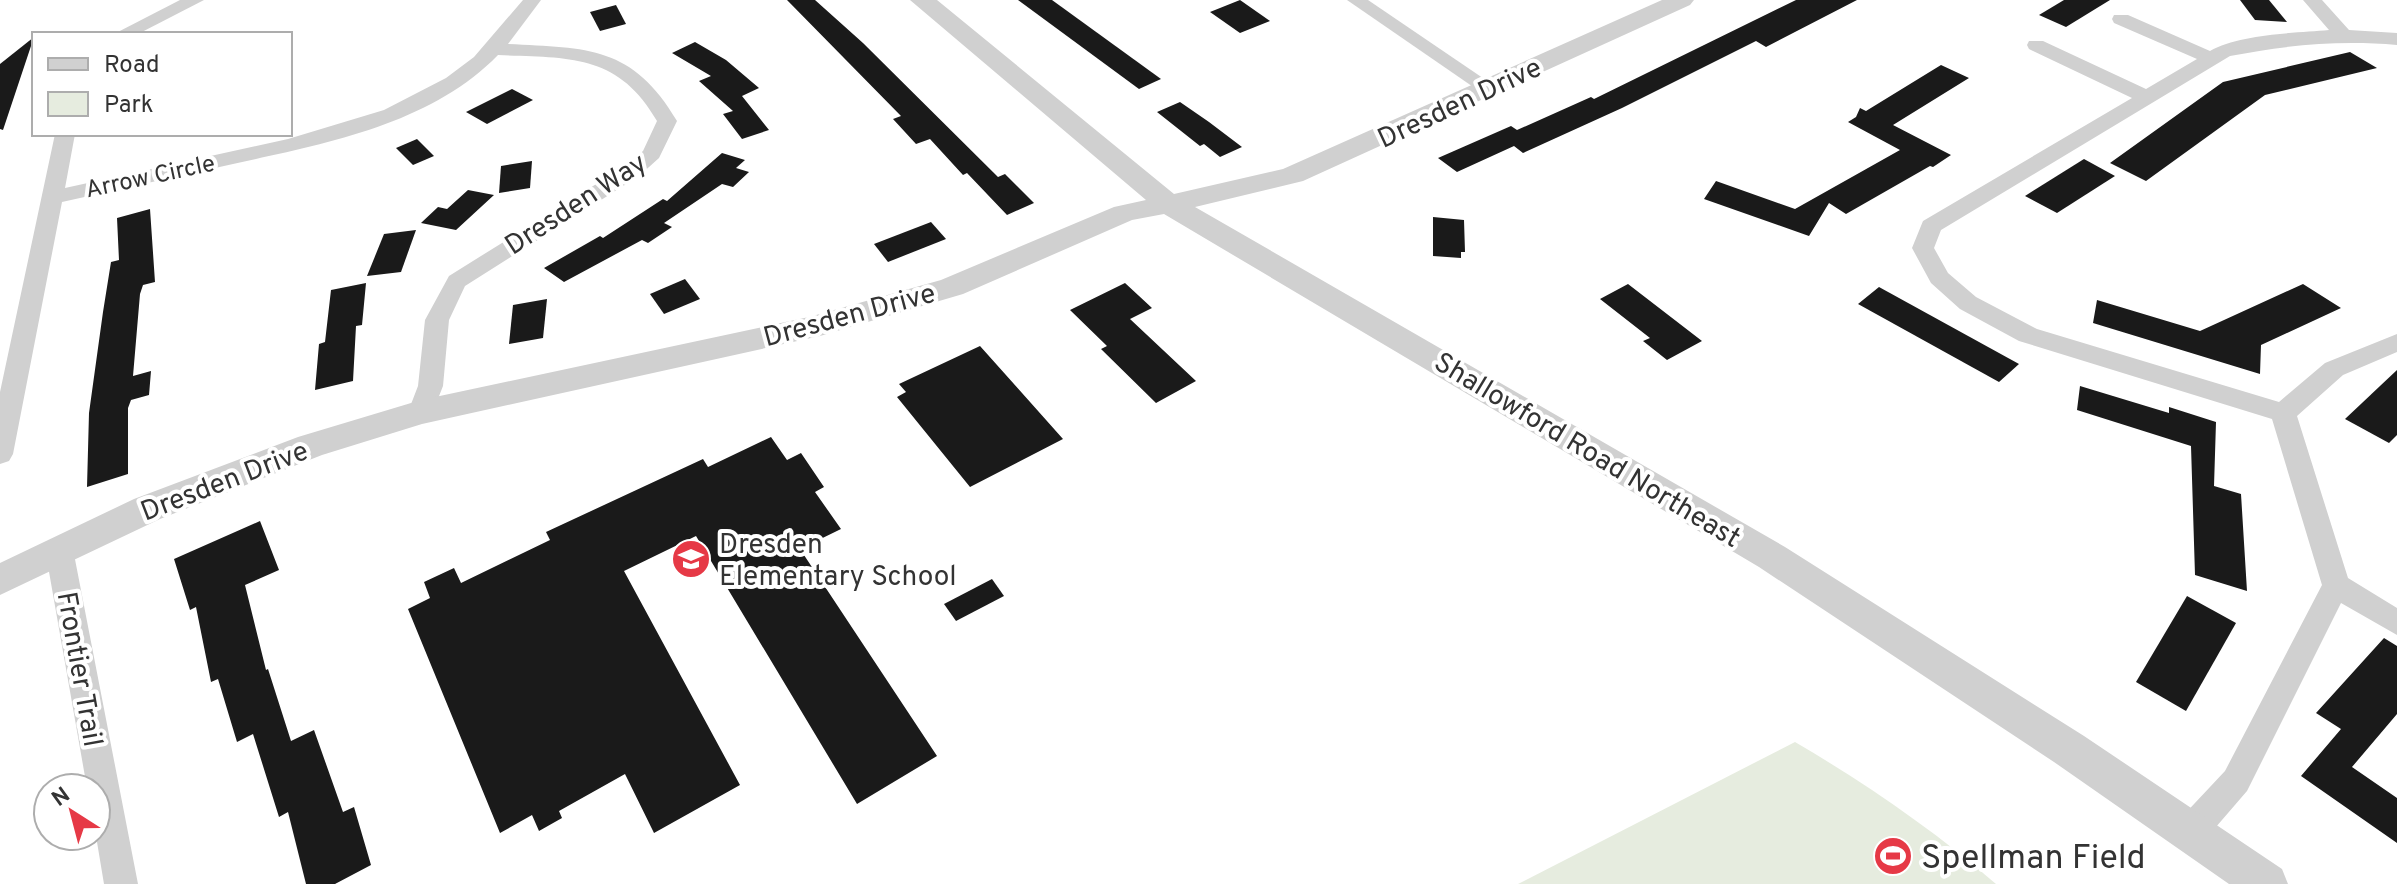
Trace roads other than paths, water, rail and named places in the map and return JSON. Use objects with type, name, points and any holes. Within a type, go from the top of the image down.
[{"type":"street","points":[[127,32],[195,0]]},
{"type":"street","name":"Arrow Circle","points":[[54,197],[269,149],[364,123],[448,85],[493,49],[532,0]]},
{"type":"street","name":"Shallowford Road Northeast","points":[[922,0],[1167,203],[1772,557],[2191,831],[2266,884]]},
{"type":"street","points":[[1356,0],[1489,89]]},
{"type":"street","name":"Dresden Drive","points":[[0,580],[59,549],[222,479],[310,446],[421,412],[823,324],[952,287],[1124,213],[1293,175],[1682,0]]},
{"type":"street","points":[[2312,0],[2343,35]]},
{"type":"street","points":[[2121,19],[2210,58]]},
{"type":"street","points":[[2283,413],[2028,335],[1968,303],[1939,278],[1923,248],[1931,226],[2210,58],[2248,45],[2343,35],[2397,39]]},
{"type":"street","points":[[2036,45],[2146,97]]},
{"type":"street","name":"Dresden Way","points":[[421,412],[432,382],[433,328],[441,302],[457,281],[632,171],[652,154],[667,121],[656,102],[632,74],[610,63],[493,49]]},
{"type":"street","points":[[0,454],[65,136]]},
{"type":"street","points":[[2283,413],[2334,369],[2397,342]]},
{"type":"street","points":[[2283,413],[2336,585],[2397,623]]},
{"type":"street","name":"Frontier Trail","points":[[59,549],[121,884]]},
{"type":"street","points":[[2191,831],[2236,781],[2336,585]]},
{"type":"place","name":"Dresden Elementary School","points":[[691,559]]},
{"type":"place","name":"Spellman Field","points":[[1893,856]]}]
